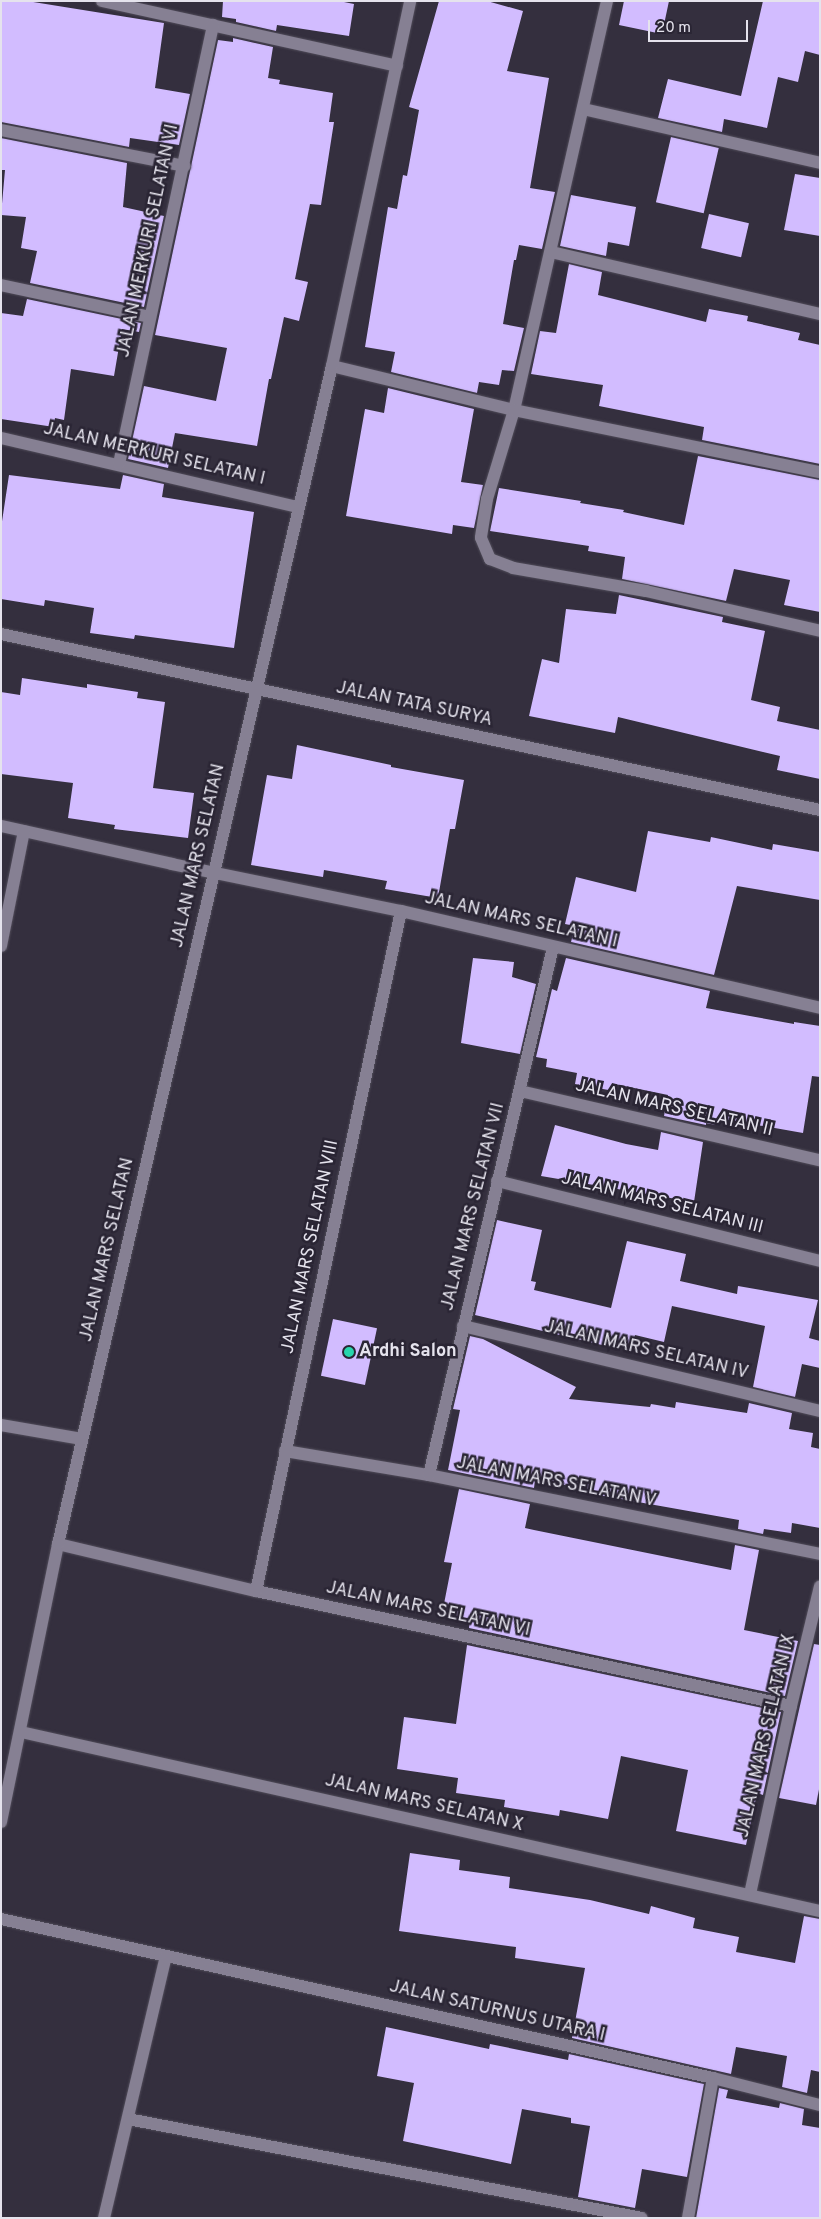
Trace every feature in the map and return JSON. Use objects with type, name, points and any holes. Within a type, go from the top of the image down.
[{"type":"street","points":[[102,1],[397,66]]},
{"type":"street","name":"JALAN MARS SELATAN","points":[[1,1822],[21,1732],[58,1544],[332,366],[410,1]]},
{"type":"street","points":[[607,1],[514,410],[487,500],[481,538],[490,559],[513,568],[646,590],[820,631]]},
{"type":"street","name":"JALAN MERKURI SELATAN VI","points":[[119,464],[213,25]]},
{"type":"street","points":[[583,109],[820,163]]},
{"type":"street","points":[[1,130],[184,166]]},
{"type":"street","points":[[551,252],[820,314]]},
{"type":"street","points":[[1,284],[150,317]]},
{"type":"street","points":[[332,366],[514,410],[820,472]]},
{"type":"street","name":"JALAN MERKURI SELATAN I","points":[[1,438],[298,507]]},
{"type":"street","name":"JALAN TATA SURYA","points":[[1,634],[820,810]]},
{"type":"street","name":"JALAN MARS SELATAN I","points":[[1,826],[401,911],[553,948],[820,1008]]},
{"type":"street","points":[[1,946],[24,831]]},
{"type":"street","name":"JALAN MARS SELATAN VIII","points":[[256,1591],[401,911]]},
{"type":"street","name":"JALAN MARS SELATAN VII","points":[[429,1475],[553,948]]},
{"type":"street","name":"JALAN MARS SELATAN II","points":[[520,1091],[820,1160]]},
{"type":"street","name":"JALAN MARS SELATAN III","points":[[497,1181],[820,1261]]},
{"type":"street","name":"JALAN MARS SELATAN IV","points":[[464,1326],[820,1410]]},
{"type":"street","points":[[1,1425],[82,1439]]},
{"type":"street","name":"JALAN MARS SELATAN V","points":[[285,1451],[429,1475],[820,1554]]},
{"type":"street","name":"JALAN MARS SELATAN VI","points":[[58,1544],[256,1591],[791,1706]]},
{"type":"street","name":"JALAN MARS SELATAN IX","points":[[750,1894],[791,1706],[820,1586]]},
{"type":"street","name":"JALAN MARS SELATAN X","points":[[21,1732],[820,1911]]},
{"type":"street","name":"JALAN SATURNUS UTARA I","points":[[1,1919],[713,2078],[820,2105]]},
{"type":"street","points":[[104,2218],[166,1956]]},
{"type":"street","points":[[688,2218],[713,2078]]},
{"type":"street","points":[[128,2119],[642,2218]]},
{"type":"building","points":[[1,1],[27,1],[164,23],[155,88],[190,94],[179,145],[130,138],[129,147],[1,122]]},
{"type":"building","points":[[223,1],[339,1],[354,4],[349,36],[277,25],[276,31],[236,22],[236,19],[222,17]]},
{"type":"building","points":[[439,1],[487,1],[523,11],[507,71],[549,78],[530,188],[555,192],[542,249],[519,245],[516,260],[514,260],[503,324],[524,328],[514,371],[502,370],[499,385],[479,382],[477,393],[391,372],[395,352],[365,347],[388,207],[397,209],[403,175],[407,176],[419,110],[409,107]]},
{"type":"building","points":[[624,1],[669,1],[662,34],[619,25]]},
{"type":"building","points":[[763,1],[820,1],[820,55],[805,51],[798,82],[778,77],[767,128],[724,119],[722,132],[658,118],[668,79],[741,96]]},
{"type":"building","points":[[233,38],[273,47],[268,78],[280,80],[279,84],[333,93],[329,122],[334,122],[321,205],[310,204],[295,279],[308,282],[299,321],[284,317],[271,379],[269,379],[257,446],[175,433],[168,468],[128,459],[144,386],[216,401],[227,348],[155,335],[218,40],[233,42]]},
{"type":"building","points":[[671,137],[719,148],[704,213],[656,202]]},
{"type":"building","points":[[1,138],[127,163],[123,207],[164,216],[144,307],[30,283],[37,251],[21,248],[26,217],[1,215],[5,170],[1,170]]},
{"type":"building","points":[[795,174],[820,178],[820,236],[784,230]]},
{"type":"building","points":[[571,195],[636,207],[629,246],[608,242],[606,256],[560,246]]},
{"type":"building","points":[[709,214],[749,223],[741,257],[701,248]]},
{"type":"building","points":[[569,264],[602,272],[598,295],[706,322],[709,309],[748,316],[747,321],[800,333],[798,340],[820,345],[820,464],[702,440],[704,427],[599,406],[603,385],[531,374],[540,331],[556,333]]},
{"type":"building","points":[[27,299],[141,323],[139,332],[122,329],[114,376],[71,369],[64,420],[55,418],[54,427],[1,419],[1,313],[23,316]]},
{"type":"building","points":[[388,388],[474,409],[461,482],[483,485],[474,528],[453,525],[452,534],[346,516],[365,409],[384,413]]},
{"type":"building","points":[[698,456],[820,480],[820,612],[784,605],[790,580],[734,569],[726,601],[622,579],[625,557],[588,551],[589,546],[490,531],[499,488],[581,501],[580,503],[624,510],[623,512],[684,525]]},
{"type":"building","points":[[9,475],[120,489],[123,475],[164,484],[162,497],[254,512],[234,648],[135,635],[134,639],[90,633],[94,608],[45,600],[44,606],[1,599],[1,528]]},
{"type":"building","points":[[619,595],[723,617],[722,622],[765,631],[751,700],[780,707],[777,721],[820,730],[820,779],[777,770],[780,756],[618,717],[615,733],[529,716],[542,659],[559,663],[566,609],[616,614]]},
{"type":"building","points":[[22,678],[87,688],[87,684],[138,692],[137,698],[165,702],[153,788],[194,793],[188,838],[114,829],[115,825],[68,818],[73,783],[1,774],[1,692],[20,695]]},
{"type":"building","points":[[297,745],[391,765],[391,767],[464,780],[455,829],[450,829],[438,898],[385,889],[387,881],[324,870],[323,877],[251,865],[267,775],[292,779]]},
{"type":"building","points":[[648,831],[710,842],[711,837],[772,850],[773,844],[820,852],[820,900],[737,886],[714,975],[571,942],[575,926],[565,924],[576,877],[636,892]]},
{"type":"building","points":[[473,958],[514,962],[512,977],[536,984],[520,1054],[461,1043]]},
{"type":"building","points":[[566,958],[710,991],[706,1008],[794,1024],[794,1022],[820,1026],[820,1077],[812,1076],[803,1133],[717,1118],[716,1125],[706,1123],[706,1125],[664,1116],[668,1095],[615,1084],[614,1091],[575,1084],[577,1073],[546,1067],[547,1059],[536,1057],[552,989],[557,991]]},
{"type":"building","points":[[555,1125],[626,1144],[658,1150],[661,1132],[703,1142],[694,1202],[541,1176]]},
{"type":"building","points":[[497,1220],[542,1230],[531,1281],[536,1282],[534,1290],[611,1308],[627,1241],[686,1254],[680,1281],[737,1294],[738,1286],[818,1300],[809,1338],[820,1341],[820,1368],[802,1364],[795,1397],[753,1387],[765,1326],[672,1306],[664,1342],[635,1335],[632,1348],[603,1341],[602,1345],[475,1315]]},
{"type":"building","name":"Ardhi Salon","points":[[333,1319],[377,1328],[365,1385],[321,1376]]},
{"type":"building","points":[[470,1336],[483,1339],[576,1387],[569,1399],[650,1407],[651,1404],[675,1408],[676,1402],[747,1413],[749,1403],[792,1413],[789,1429],[813,1433],[811,1447],[820,1449],[820,1528],[792,1523],[791,1533],[764,1529],[763,1534],[738,1529],[739,1520],[593,1494],[594,1490],[535,1480],[534,1488],[448,1470],[460,1410],[453,1409]]},
{"type":"building","points":[[459,1489],[530,1504],[525,1528],[534,1530],[731,1570],[735,1545],[759,1550],[744,1630],[798,1641],[785,1696],[469,1628],[470,1619],[442,1614],[452,1563],[444,1562]]},
{"type":"building","points":[[814,1644],[820,1645],[820,1784],[816,1805],[779,1798]]},
{"type":"building","points":[[467,1645],[781,1712],[763,1795],[757,1793],[746,1845],[676,1831],[688,1770],[621,1756],[608,1819],[560,1810],[559,1816],[504,1807],[505,1800],[456,1793],[458,1778],[397,1769],[404,1717],[456,1724]]},
{"type":"building","points":[[410,1853],[460,1860],[459,1870],[510,1877],[509,1888],[590,1900],[649,1914],[651,1906],[695,1918],[693,1928],[739,1937],[736,1952],[795,1963],[804,1916],[820,1919],[820,2072],[811,2070],[807,2093],[782,2087],[787,2056],[736,2047],[731,2074],[572,2038],[585,1968],[515,1958],[516,1947],[399,1931]]},
{"type":"building","points":[[386,2027],[489,2049],[490,2044],[568,2060],[569,2054],[704,2084],[687,2177],[642,2169],[635,2208],[578,2197],[590,2126],[571,2123],[571,2118],[522,2109],[511,2164],[403,2141],[414,2083],[377,2076]]},
{"type":"building","points":[[719,2088],[728,2090],[726,2098],[779,2108],[780,2103],[804,2109],[802,2125],[820,2128],[820,2218],[696,2218]]},
{"type":"place","name":"Ardhi Salon","points":[[349,1352]]}]
